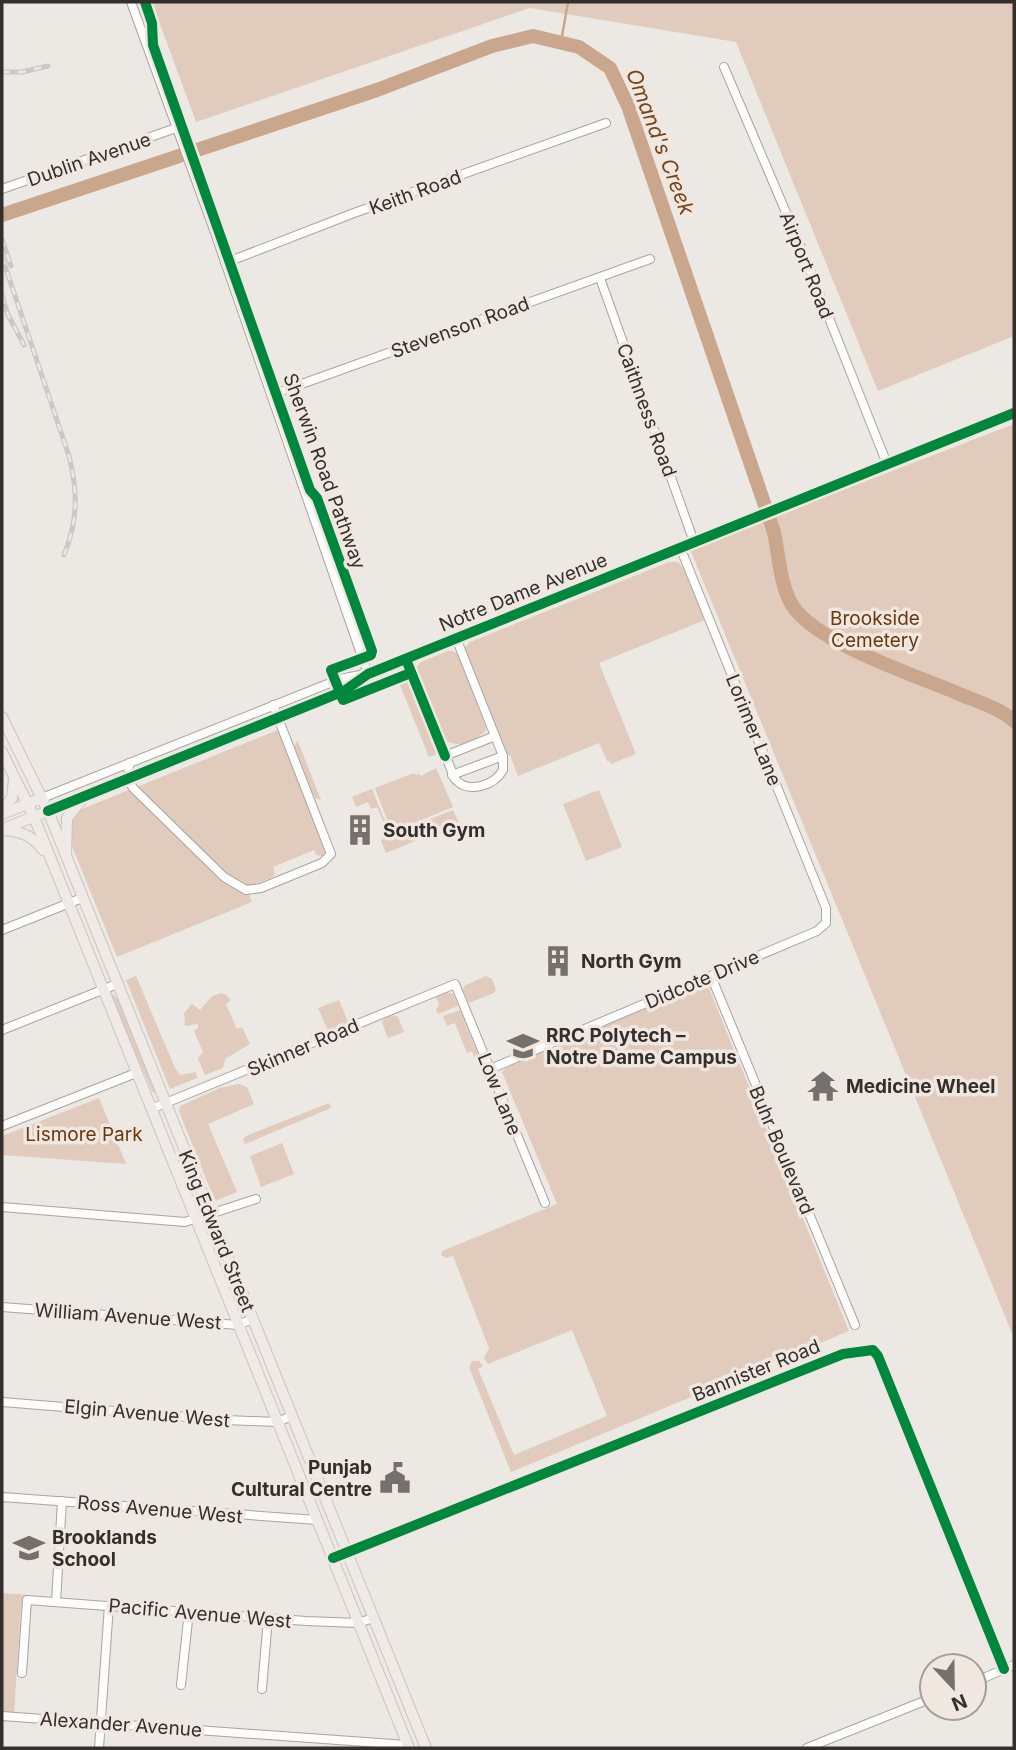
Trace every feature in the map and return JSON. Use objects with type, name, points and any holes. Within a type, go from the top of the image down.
[{"type":"main road","name":"King Edward Street","points":[[2,718],[48,811],[426,1748]]},
{"type":"main road","name":"King Edward Street","points":[[2,752],[34,817],[408,1746]]},
{"type":"main road","points":[[2,812],[12,797],[13,775]]},
{"type":"main road","points":[[66,858],[67,818],[85,796]]},
{"type":"main road","name":"Notre Dame Avenue","points":[[2,812],[42,798]]},
{"type":"main road","name":"Notre Dame Avenue","points":[[2,830],[48,811]]},
{"type":"main road","points":[[2,830],[17,831],[33,838],[49,857]]},
{"type":"street","points":[[131,2],[368,674]]},
{"type":"street","name":"Airport Road","points":[[724,66],[802,250],[887,464]]},
{"type":"street","name":"Keith Road","points":[[225,263],[606,123]]},
{"type":"street","name":"Dublin Avenue","points":[[2,190],[176,128]]},
{"type":"street","name":"Stevenson Road","points":[[271,395],[650,259]]},
{"type":"street","name":"Caithness Road","points":[[600,278],[694,542]]},
{"type":"street","name":"Notre Dame Avenue","points":[[42,798],[340,678],[368,674],[406,659],[1014,413]]},
{"type":"street","name":"Lorimer Lane","points":[[680,547],[827,914]]},
{"type":"street","points":[[406,659],[452,775],[462,786],[472,788],[493,781],[501,774],[503,756],[456,638]]},
{"type":"street","name":"Notre Dame Avenue","points":[[48,811],[344,691],[368,674]]},
{"type":"street","points":[[129,763],[128,779],[133,788],[224,877],[246,890],[261,888],[322,863],[331,854],[273,705]]},
{"type":"street","points":[[234,721],[239,734]]},
{"type":"street","points":[[445,755],[495,736]]},
{"type":"street","points":[[452,775],[503,756]]},
{"type":"street","points":[[2,930],[82,898]]},
{"type":"street","name":"Didcote Drive","points":[[491,1069],[817,931],[826,923],[827,914]]},
{"type":"street","name":"Buhr Boulevard","points":[[710,976],[855,1325]]},
{"type":"street","points":[[2,1030],[117,984]]},
{"type":"street","name":"Low Lane","points":[[455,984],[545,1203]]},
{"type":"street","name":"Skinner Road","points":[[151,1109],[455,984]]},
{"type":"street","points":[[2,1126],[136,1073]]},
{"type":"street","points":[[2,1207],[185,1222],[256,1199]]},
{"type":"street","name":"William Avenue West","points":[[2,1307],[237,1325],[252,1319]]},
{"type":"street","name":"Bannister Road","points":[[333,1558],[843,1354],[873,1350],[878,1356],[1004,1669]]},
{"type":"street","name":"Elgin Avenue West","points":[[2,1402],[277,1422],[292,1416]]},
{"type":"street","name":"Ross Avenue West","points":[[2,1497],[317,1520]]},
{"type":"street","points":[[56,1602],[62,1501]]},
{"type":"street","name":"Pacific Avenue West","points":[[22,1673],[27,1600],[358,1623],[373,1618]]},
{"type":"street","points":[[99,1748],[109,1605]]},
{"type":"street","points":[[181,1685],[189,1611]]},
{"type":"street","points":[[262,1689],[268,1618]]},
{"type":"street","points":[[988,1676],[1014,1665]]},
{"type":"street","points":[[807,1748],[918,1704]]},
{"type":"street","name":"Alexander Avenue","points":[[2,1716],[408,1746]]},
{"type":"green space","points":[[152,2],[1014,2],[1014,336],[878,391],[736,42],[530,8],[196,122]]},
{"type":"green space","name":"Brookside Cemetery","points":[[1014,424],[1014,1338],[690,549]]},
{"type":"green space","points":[[669,562],[678,562],[683,568],[705,620],[599,663],[636,754],[611,764],[599,743],[518,776],[510,755],[507,756],[465,647],[470,642]]},
{"type":"green space","points":[[448,651],[458,655],[486,730],[471,741],[458,744],[442,737],[416,668],[421,662]]},
{"type":"green space","points":[[408,676],[438,750],[437,754],[429,757],[398,680]]},
{"type":"green space","points":[[278,730],[327,850],[323,856],[316,855],[314,850],[273,867],[273,877],[251,886],[246,885],[252,902],[117,957],[63,824],[67,815]]},
{"type":"green space","points":[[297,741],[321,800],[315,798],[294,747]]},
{"type":"green space","points":[[436,768],[453,807],[392,832],[375,788],[414,773],[421,776]]},
{"type":"green space","points":[[372,789],[389,831],[382,836],[380,831],[386,828],[377,807],[371,809],[368,802],[356,807],[352,797]]},
{"type":"green space","points":[[599,790],[622,847],[586,861],[563,804]]},
{"type":"green space","points":[[453,810],[459,823],[386,853],[381,841],[383,838],[406,829],[412,830],[415,835],[424,832],[424,825],[429,823],[428,820]]},
{"type":"green space","points":[[136,976],[175,1068],[180,1075],[196,1072],[197,1078],[170,1089],[126,980]]},
{"type":"green space","points":[[486,976],[492,979],[496,990],[469,1003],[464,986]]},
{"type":"green space","points":[[691,986],[708,986],[849,1331],[511,1472],[469,1367],[472,1361],[479,1361],[483,1366],[478,1369],[514,1455],[607,1416],[572,1330],[488,1364],[484,1358],[489,1348],[453,1256],[446,1258],[441,1255],[442,1251],[557,1204],[502,1072]]},
{"type":"green space","points":[[109,991],[118,999],[156,1095],[152,1091]]},
{"type":"green space","points":[[447,992],[453,994],[458,1006],[438,1014],[436,1010],[439,1004],[436,997]]},
{"type":"green space","points":[[221,993],[231,1000],[226,1004],[237,1029],[242,1027],[250,1044],[225,1059],[223,1068],[205,1075],[198,1058],[203,1052],[194,1031],[198,1024],[185,1026],[184,1013],[192,1004],[200,1010],[212,996]]},
{"type":"green space","points":[[339,1000],[348,1022],[328,1030],[318,1008]]},
{"type":"green space","points":[[460,1010],[486,1074],[482,1076],[472,1051],[467,1053],[455,1023],[447,1026],[443,1016]]},
{"type":"green space","points":[[385,1017],[398,1017],[404,1032],[388,1038],[382,1022]]},
{"type":"green space","points":[[239,1084],[247,1087],[254,1104],[208,1124],[237,1192],[215,1201],[179,1111],[180,1106],[220,1088]]},
{"type":"green space","name":"Lismore Park","points":[[99,1098],[126,1164],[2,1155],[2,1136]]},
{"type":"green space","points":[[329,1103],[331,1108],[245,1144],[243,1139],[246,1136]]},
{"type":"green space","points":[[282,1143],[294,1174],[261,1187],[250,1156]]},
{"type":"green space","points":[[2,1593],[29,1595],[21,1607],[14,1714],[2,1713]]},
{"type":"waterway","points":[[561,42],[568,2]]},
{"type":"waterway","name":"Omand's Creek","points":[[2,215],[377,90],[492,46],[533,36],[579,47],[610,68],[628,106],[774,532],[782,579],[792,605],[804,619],[844,645],[987,705],[1014,721]]},
{"type":"railway","points":[[2,72],[22,72],[48,66]]},
{"type":"railway","points":[[2,239],[11,266]]},
{"type":"railway","points":[[2,257],[72,469],[74,518],[64,555]]},
{"type":"railway","points":[[2,296],[8,315],[24,345]]},
{"type":"cycle path","name":"Sherwin Road Pathway","points":[[145,2],[152,23],[153,45],[310,490],[317,498],[372,651],[371,655],[331,670],[343,700],[408,674]]},
{"type":"cycle path","points":[[48,811],[344,691],[368,674],[1014,413]]},
{"type":"cycle path","points":[[407,662],[445,756]]},
{"type":"cycle path","points":[[333,1558],[843,1354],[873,1350],[878,1356],[1004,1669]]},
{"type":"place","name":"South Gym","points":[[360,830]]},
{"type":"place","name":"North Gym","points":[[558,961]]},
{"type":"place","name":"RRC Polytech – Notre Dame Campus","points":[[523,1046]]},
{"type":"place","name":"Medicine Wheel","points":[[823,1086]]},
{"type":"place","name":"Punjab Cultural Centre","points":[[395,1478]]},
{"type":"place","name":"Brooklands School","points":[[29,1548]]}]
